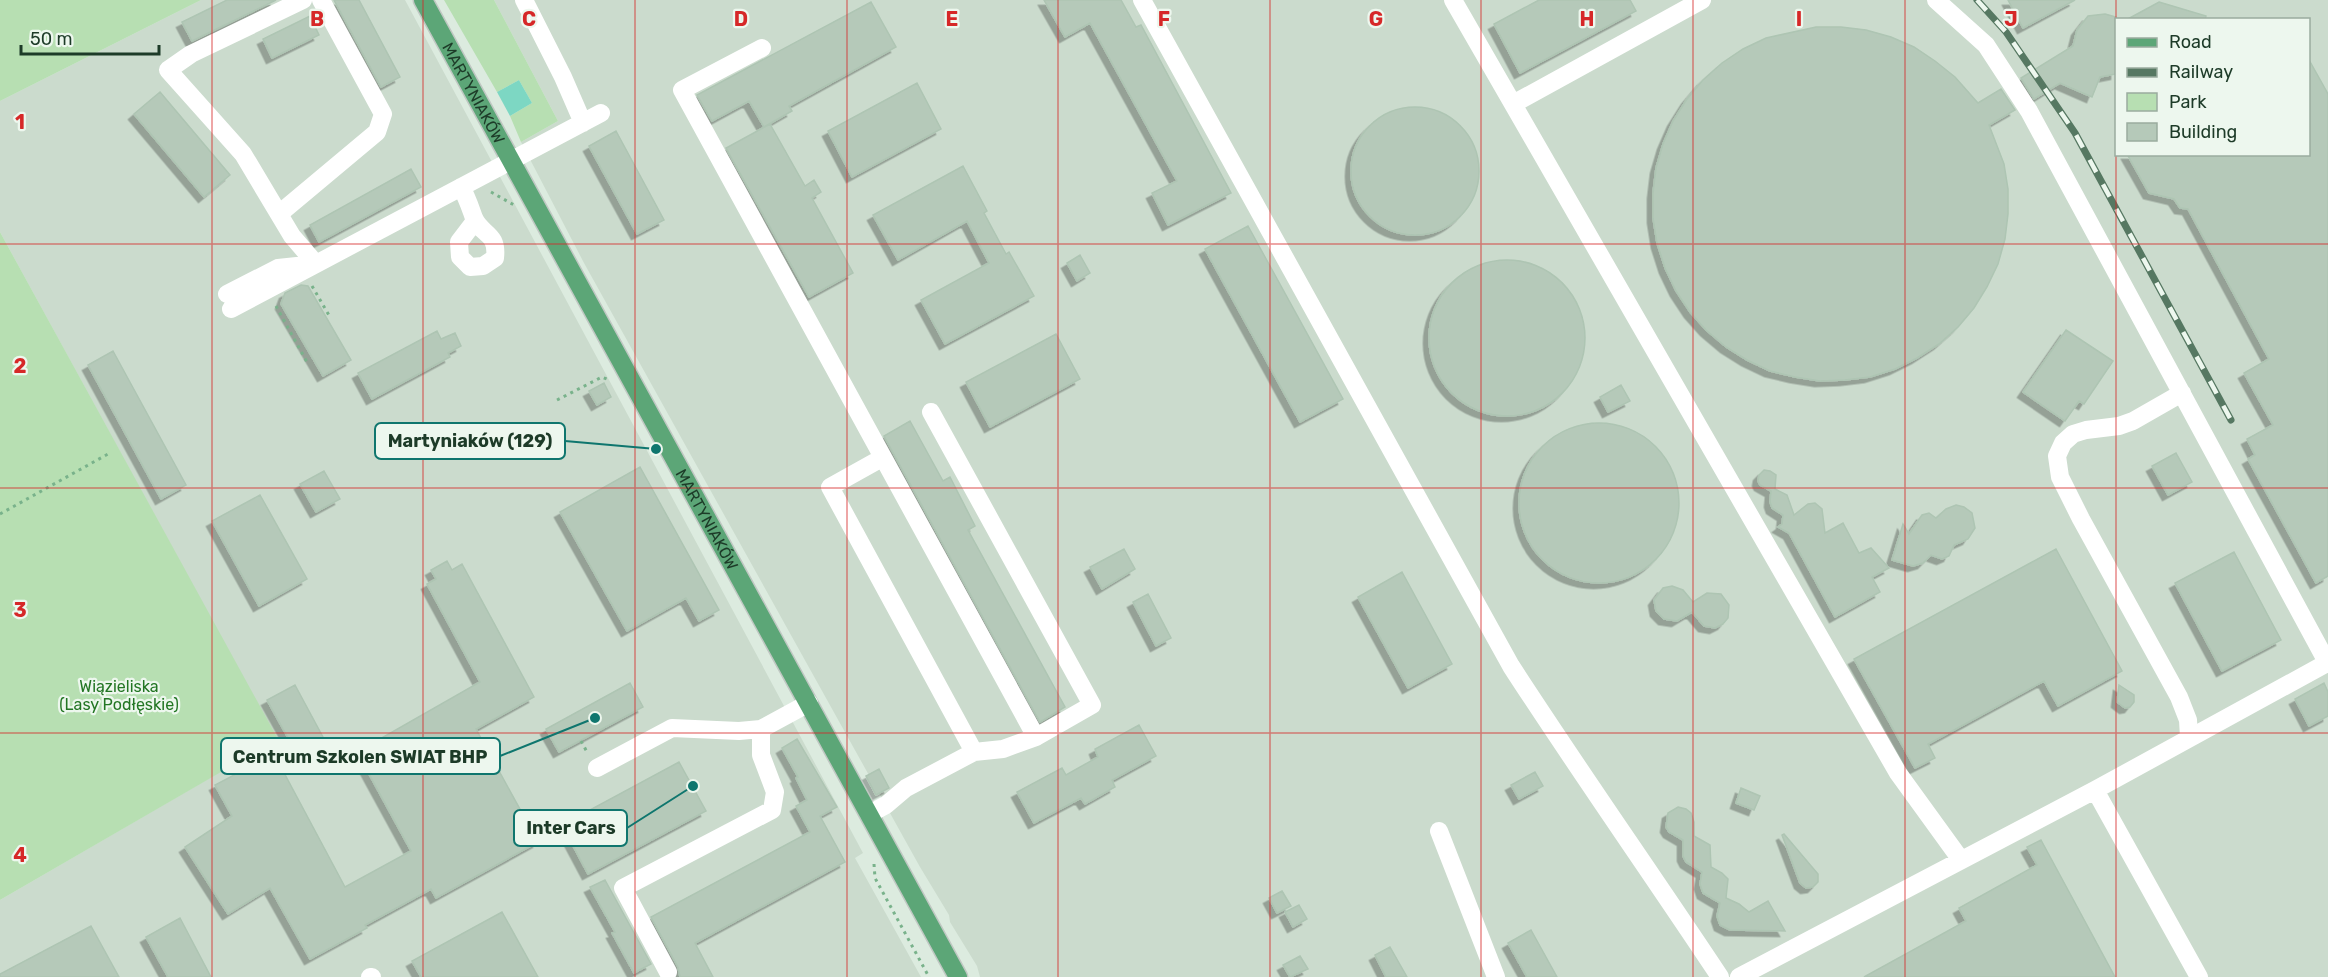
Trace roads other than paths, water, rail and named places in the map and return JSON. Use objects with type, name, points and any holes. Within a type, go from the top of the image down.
[{"type":"main road","name":"MARTYNIAKÓW","points":[[423,0],[958,977]]},
{"type":"lane","points":[[303,0],[190,54],[168,70],[243,154],[292,236],[316,264]]},
{"type":"lane","points":[[279,214],[377,132],[383,114],[321,0]]},
{"type":"lane","points":[[524,0],[563,77],[583,123]]},
{"type":"lane","points":[[1142,0],[1511,666],[1720,977]]},
{"type":"lane","points":[[1453,0],[1898,773],[1961,860]]},
{"type":"lane","points":[[1513,104],[1702,0]]},
{"type":"lane","points":[[1739,977],[2095,790],[2328,663],[2029,111],[1986,45],[1936,0]]},
{"type":"lane","points":[[762,48],[682,90],[1036,737]]},
{"type":"lane","points":[[229,302],[316,264],[601,113]]},
{"type":"lane","points":[[461,187],[475,221]]},
{"type":"lane","points":[[2182,393],[2126,424],[2073,434],[2063,442],[2057,456],[2060,477],[2081,519],[2179,697],[2188,720],[2189,737]]},
{"type":"lane","points":[[869,814],[886,805],[906,788],[974,752],[1003,749],[1036,737],[1092,705],[932,412]]},
{"type":"lane","points":[[882,458],[831,487],[974,752]]},
{"type":"lane","points":[[597,768],[672,728],[739,731],[761,729],[809,703]]},
{"type":"lane","points":[[668,972],[623,888],[772,810],[775,792],[761,755],[761,729]]},
{"type":"lane","points":[[2095,790],[2199,977]]},
{"type":"lane","points":[[1439,831],[1496,977]]},
{"type":"water","points":[[519,80],[532,103],[510,116],[497,92]]},
{"type":"railway","points":[[1977,0],[2006,32],[2075,133],[2231,420]]},
{"type":"place","name":"Martyniaków (129)","points":[[656,449]]},
{"type":"place","name":"Centrum Szkolen SWIAT BHP","points":[[595,718]]},
{"type":"place","name":"Inter Cars","points":[[693,786]]},
{"type":"park label","name":"Wiązieliska (Lasy Podłęskie)","points":[[119,695]]}]
